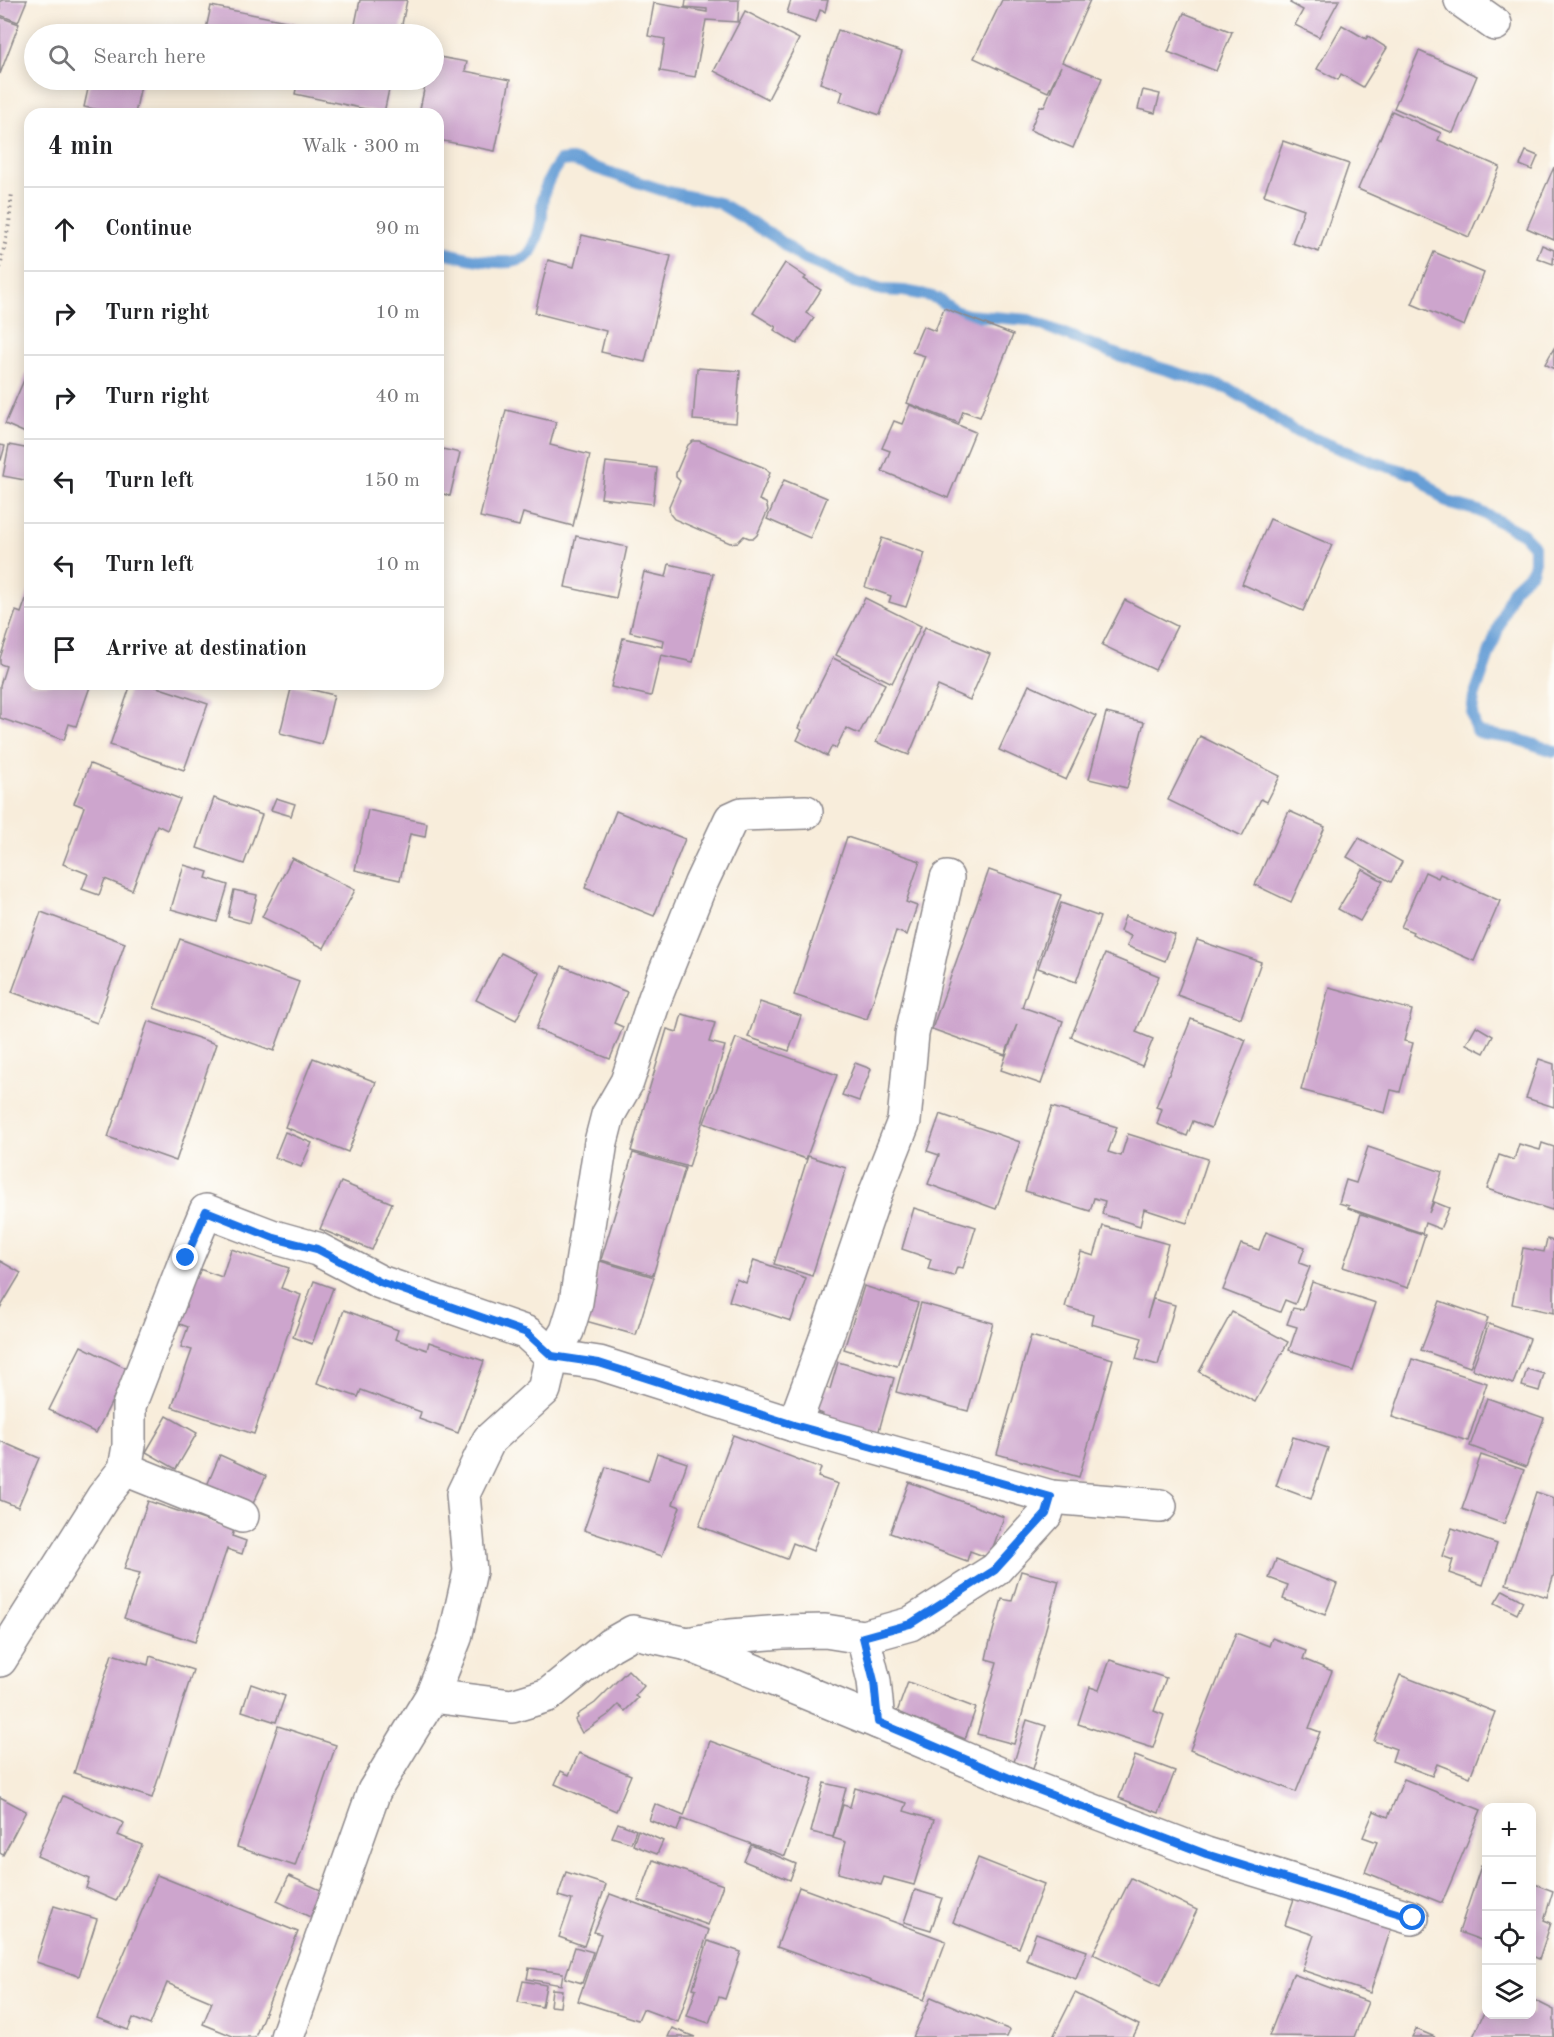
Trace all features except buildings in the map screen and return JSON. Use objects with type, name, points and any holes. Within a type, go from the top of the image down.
[{"type":"street","points":[[1461,0],[1495,24]]},
{"type":"street","points":[[287,2037],[374,1791],[432,1696],[454,1638],[470,1571],[463,1494],[489,1440],[544,1390],[552,1356],[567,1331],[576,1302],[601,1142],[608,1115],[627,1082],[655,998],[701,883],[731,819],[742,814],[806,812]]},
{"type":"street","points":[[794,1425],[874,1197],[904,1120],[912,1034],[947,878]]},
{"type":"street","points":[[0,1660],[103,1497],[124,1469],[129,1446],[129,1406],[206,1211],[274,1238],[317,1249],[380,1282],[527,1333],[552,1356],[599,1363],[794,1425],[1051,1497],[1160,1506]]},
{"type":"street","points":[[124,1469],[242,1516]]},
{"type":"street","points":[[688,1644],[730,1636],[782,1632],[825,1631],[863,1637],[910,1624],[995,1570],[1046,1514],[1051,1497]]},
{"type":"street","points":[[432,1696],[512,1706],[548,1695],[610,1646],[633,1632],[688,1644],[1028,1786],[1206,1854],[1413,1918]]},
{"type":"street","points":[[863,1637],[874,1681],[878,1722]]},
{"type":"path","points":[[0,268],[9,224],[12,192]]},
{"type":"waterway","points":[[444,252],[494,262],[516,261],[524,258],[531,252],[537,236],[542,219],[544,193],[549,179],[560,161],[571,160],[665,191],[719,203],[775,237],[802,258],[850,281],[882,290],[904,291],[936,298],[955,311],[967,315],[1029,320],[1115,354],[1229,389],[1292,430],[1376,463],[1417,475],[1447,502],[1479,511],[1523,534],[1534,546],[1532,571],[1513,589],[1474,697],[1472,714],[1476,730],[1483,734],[1517,739],[1554,751]]},
{"type":"route","points":[[186,1258],[206,1211],[274,1238],[317,1249],[380,1282],[527,1333],[552,1356],[599,1363],[794,1425],[1051,1497],[1046,1514],[995,1570],[910,1624],[863,1637],[874,1681],[878,1722],[1028,1786],[1206,1854],[1413,1918]]}]
